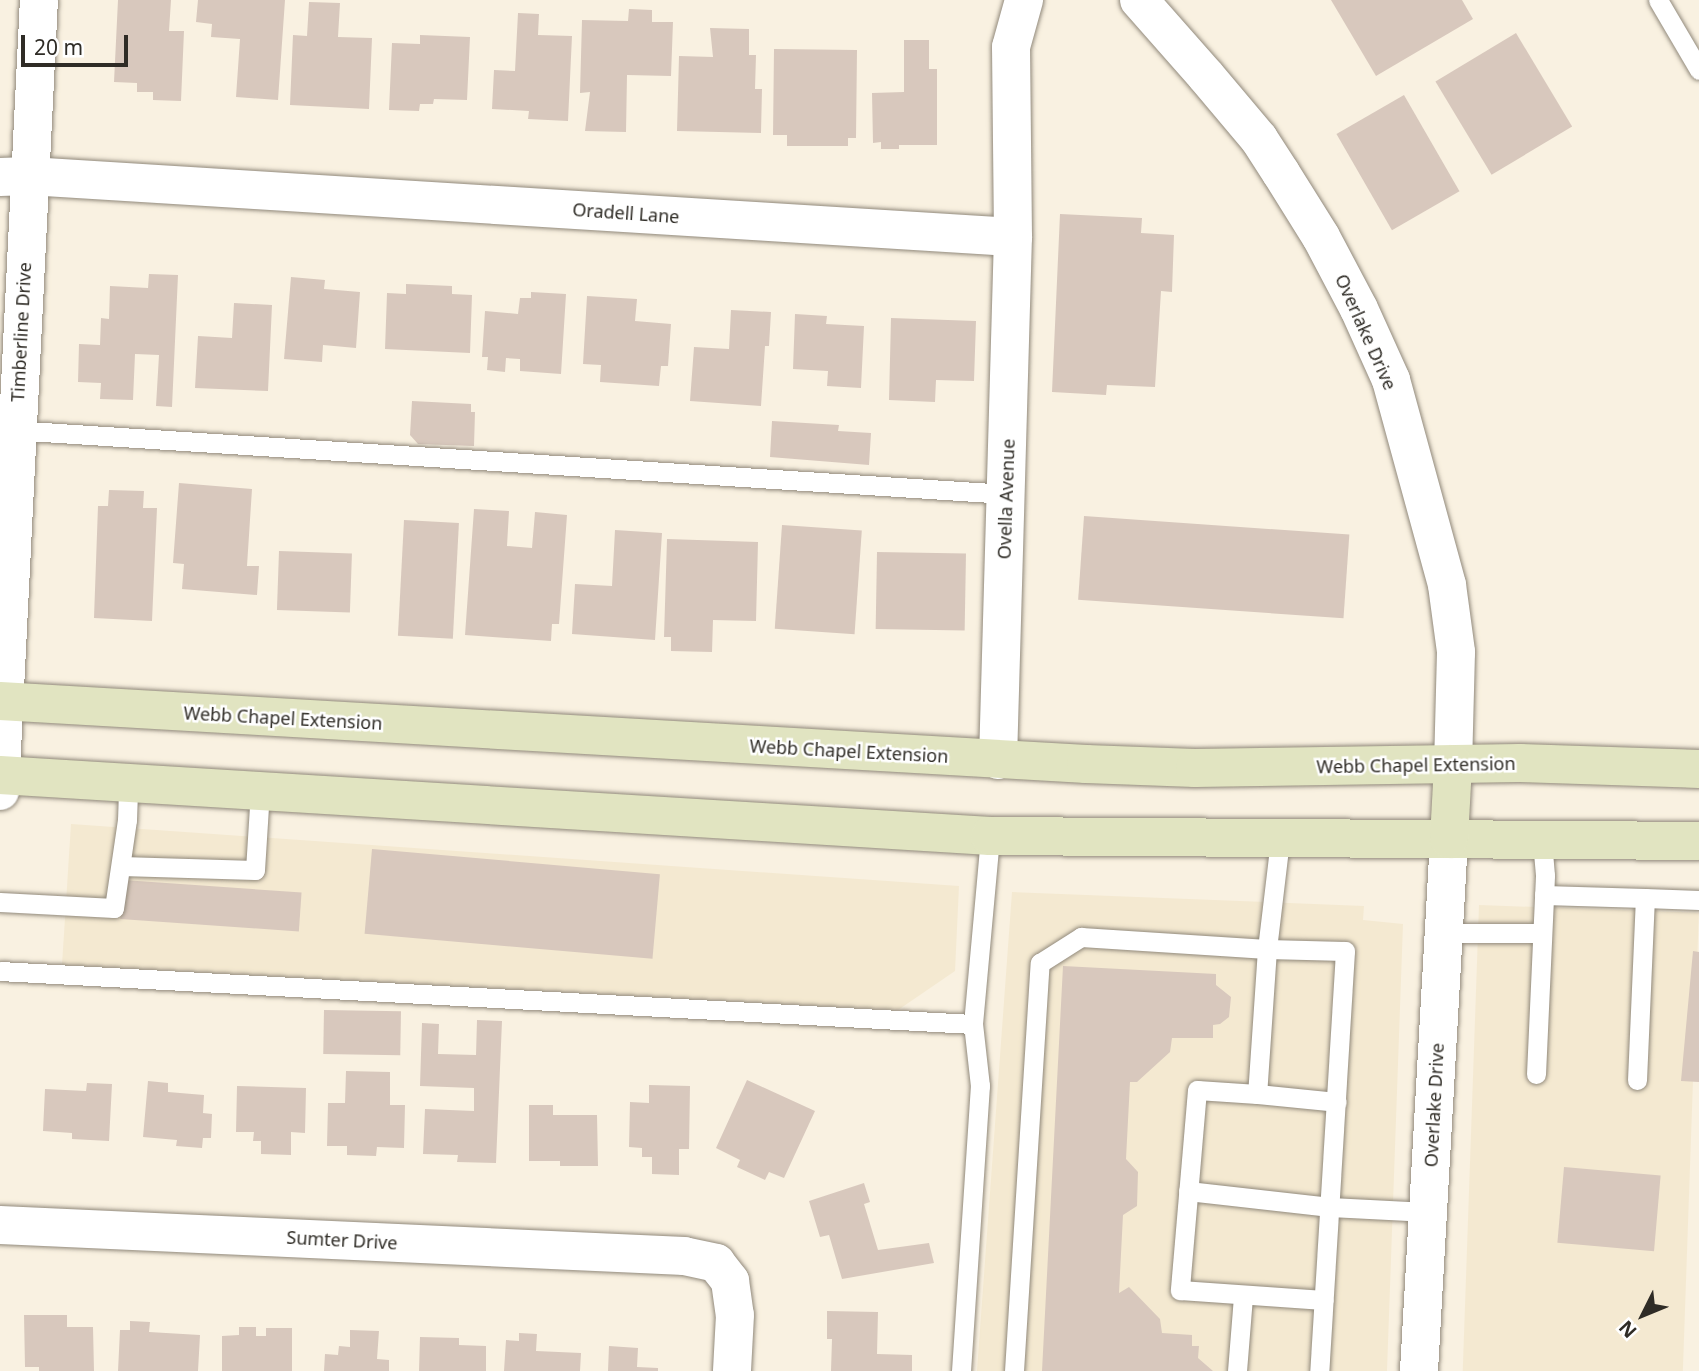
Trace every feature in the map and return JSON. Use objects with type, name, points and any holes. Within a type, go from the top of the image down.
[{"type":"main road","name":"Webb Chapel Extension","points":[[3,701],[998,760],[1195,768],[1453,764],[1699,769]]},
{"type":"main road","points":[[1449,839],[1453,764]]},
{"type":"main road","points":[[0,780],[128,782],[990,836],[1280,840],[1542,839],[1698,848]]},
{"type":"street","name":"Timberline Drive","points":[[0,780],[15,177],[40,0]]},
{"type":"street","points":[[1013,237],[1011,47],[1024,0]]},
{"type":"street","name":"Overlake Drive","points":[[1139,0],[1259,139],[1321,237],[1359,309],[1391,380],[1447,585],[1455,652],[1453,764]]},
{"type":"street","name":"Oradell Lane","points":[[15,177],[1013,237]]},
{"type":"street","name":"Ovella Avenue","points":[[998,760],[1013,237]]},
{"type":"street","name":"Overlake Drive","points":[[1419,1371],[1449,839]]},
{"type":"street","name":"Sumter Drive","points":[[0,1225],[684,1256],[716,1262],[730,1281],[735,1315],[732,1371]]},
{"type":"lane","points":[[1658,0],[1699,70]]},
{"type":"lane","points":[[8,430],[1007,494]]},
{"type":"lane","points":[[0,902],[114,908],[121,866],[128,782]]},
{"type":"lane","points":[[121,866],[255,870],[260,790]]},
{"type":"lane","points":[[961,1371],[979,1086],[972,1024],[990,836]]},
{"type":"lane","points":[[1536,1074],[1544,895],[1542,839]]},
{"type":"lane","points":[[1257,1094],[1267,949],[1280,840]]},
{"type":"lane","points":[[1544,895],[1699,900]]},
{"type":"lane","points":[[1637,1080],[1645,898]]},
{"type":"lane","points":[[1444,933],[1542,933]]},
{"type":"lane","points":[[1014,1371],[1040,963],[1081,937],[1267,949],[1345,951],[1320,1371]]},
{"type":"lane","points":[[0,971],[972,1024]]},
{"type":"lane","points":[[1324,1300],[1180,1290],[1197,1090],[1337,1102]]},
{"type":"lane","points":[[1188,1191],[1330,1207],[1428,1212]]},
{"type":"lane","points":[[1237,1371],[1243,1296]]},
{"type":"shaded area","points":[[71,824],[959,886],[955,971],[898,1010],[62,965]]},
{"type":"shaded area","points":[[1012,892],[1364,906],[1363,920],[1403,924],[1387,1371],[977,1371]]},
{"type":"shaded area","points":[[1479,905],[1699,913],[1683,1371],[1463,1371]]},
{"type":"building","points":[[118,0],[171,0],[169,31],[184,31],[181,101],[153,100],[153,92],[137,92],[137,83],[114,82]]},
{"type":"building","points":[[198,0],[285,0],[278,100],[236,97],[240,39],[211,37],[212,24],[196,22]]},
{"type":"building","points":[[1331,0],[1462,0],[1473,19],[1376,76]]},
{"type":"building","points":[[309,2],[340,3],[338,37],[372,38],[369,109],[290,105],[293,35],[307,36]]},
{"type":"building","points":[[629,9],[652,10],[652,22],[673,22],[671,76],[627,75],[626,132],[585,131],[590,92],[580,93],[582,20],[628,21]]},
{"type":"building","points":[[518,13],[539,14],[538,35],[572,36],[568,121],[528,119],[529,111],[492,109],[494,70],[515,71]]},
{"type":"building","points":[[710,28],[749,29],[749,55],[756,55],[755,89],[762,89],[761,133],[677,131],[679,56],[713,57]]},
{"type":"building","points":[[1516,33],[1572,126],[1492,175],[1435,81]]},
{"type":"building","points":[[420,35],[470,37],[467,100],[434,99],[433,104],[420,104],[419,111],[389,110],[392,43],[420,44]]},
{"type":"building","points":[[904,40],[929,40],[929,69],[937,69],[937,145],[899,145],[899,149],[881,149],[881,142],[873,143],[872,93],[904,92]]},
{"type":"building","points":[[774,49],[857,50],[856,138],[848,138],[848,146],[787,146],[787,135],[773,135]]},
{"type":"building","points":[[1404,95],[1460,191],[1392,230],[1336,134]]},
{"type":"building","points":[[1060,214],[1142,218],[1141,233],[1174,235],[1172,292],[1161,291],[1155,387],[1107,385],[1106,395],[1052,392]]},
{"type":"building","points":[[149,274],[178,275],[172,407],[156,406],[159,355],[135,354],[133,400],[100,399],[101,383],[78,382],[79,344],[100,345],[101,318],[109,319],[110,286],[148,288]]},
{"type":"building","points":[[291,277],[325,280],[324,289],[360,292],[356,348],[323,345],[322,362],[284,359]]},
{"type":"building","points":[[406,284],[452,286],[452,294],[472,295],[470,353],[385,349],[387,293],[406,294]]},
{"type":"building","points":[[531,292],[566,294],[561,374],[520,371],[520,359],[506,358],[505,372],[487,370],[488,357],[482,357],[485,311],[518,314],[520,298],[531,298]]},
{"type":"building","points":[[587,296],[637,299],[635,321],[671,324],[668,366],[661,366],[659,386],[600,382],[601,365],[583,364]]},
{"type":"building","points":[[234,303],[272,305],[268,391],[195,388],[198,336],[232,338]]},
{"type":"building","points":[[731,310],[771,312],[769,346],[765,346],[761,406],[690,401],[694,347],[729,349]]},
{"type":"building","points":[[795,314],[827,316],[826,324],[864,326],[861,388],[827,386],[828,371],[793,369]]},
{"type":"building","points":[[891,318],[976,321],[974,381],[936,380],[935,402],[889,400]]},
{"type":"building","points":[[412,401],[471,404],[471,412],[475,412],[474,446],[418,444],[410,435]]},
{"type":"building","points":[[772,421],[839,425],[838,431],[871,433],[869,465],[770,457]]},
{"type":"building","points":[[179,483],[252,489],[247,566],[259,566],[257,595],[182,589],[184,564],[173,563]]},
{"type":"building","points":[[109,490],[144,491],[143,508],[157,508],[152,621],[94,618],[98,506],[108,506]]},
{"type":"building","points":[[474,509],[509,511],[507,546],[532,548],[535,512],[567,515],[559,624],[552,624],[551,641],[465,635]]},
{"type":"building","points":[[1084,516],[1349,535],[1343,618],[1078,600]]},
{"type":"building","points":[[404,520],[459,523],[453,639],[398,636]]},
{"type":"building","points":[[782,525],[862,531],[855,634],[775,629]]},
{"type":"building","points":[[615,530],[662,533],[655,640],[572,634],[575,584],[612,586]]},
{"type":"building","points":[[667,539],[758,542],[756,621],[713,620],[712,652],[671,651],[671,637],[664,637]]},
{"type":"building","points":[[279,551],[352,554],[350,613],[277,610]]},
{"type":"building","points":[[877,552],[966,554],[965,631],[876,629]]},
{"type":"building","points":[[372,849],[660,874],[652,959],[365,934]]},
{"type":"building","points":[[123,880],[302,892],[299,931],[120,919]]},
{"type":"building","points":[[1693,951],[1699,952],[1699,1082],[1681,1081]]},
{"type":"building","points":[[1063,966],[1216,974],[1216,985],[1231,997],[1229,1017],[1220,1024],[1213,1025],[1213,1038],[1172,1038],[1170,1052],[1137,1082],[1130,1082],[1126,1159],[1138,1172],[1137,1206],[1123,1215],[1119,1293],[1129,1287],[1160,1319],[1162,1333],[1192,1335],[1192,1346],[1199,1346],[1198,1358],[1213,1371],[1042,1371]]},
{"type":"building","points":[[324,1010],[401,1011],[400,1055],[323,1054]]},
{"type":"building","points":[[477,1020],[502,1021],[496,1163],[457,1162],[458,1155],[423,1154],[425,1109],[474,1111],[474,1088],[420,1086],[422,1023],[439,1024],[438,1054],[476,1055]]},
{"type":"building","points":[[346,1071],[390,1072],[390,1105],[405,1105],[404,1148],[377,1147],[376,1156],[347,1155],[347,1146],[327,1146],[328,1103],[345,1103]]},
{"type":"building","points":[[747,1080],[815,1111],[784,1178],[769,1172],[765,1180],[737,1167],[740,1160],[716,1148]]},
{"type":"building","points":[[148,1081],[168,1083],[168,1092],[204,1095],[203,1113],[212,1114],[211,1138],[203,1138],[202,1148],[176,1146],[177,1140],[143,1137]]},
{"type":"building","points":[[87,1083],[112,1084],[109,1141],[72,1139],[72,1133],[43,1131],[45,1089],[86,1091]]},
{"type":"building","points":[[649,1085],[690,1086],[689,1149],[679,1149],[679,1175],[652,1174],[652,1157],[642,1157],[642,1148],[629,1147],[630,1102],[649,1103]]},
{"type":"building","points":[[237,1086],[306,1088],[305,1133],[291,1132],[291,1155],[261,1154],[261,1141],[253,1141],[254,1132],[236,1132]]},
{"type":"building","points":[[529,1105],[553,1105],[553,1115],[597,1115],[598,1166],[560,1166],[560,1161],[529,1161]]},
{"type":"building","points":[[1564,1167],[1661,1175],[1654,1251],[1557,1243]]},
{"type":"building","points":[[864,1183],[870,1202],[864,1204],[878,1250],[929,1243],[934,1263],[842,1279],[829,1235],[820,1237],[809,1201]]},
{"type":"building","points":[[827,1311],[878,1312],[877,1354],[912,1355],[912,1371],[831,1371],[832,1339],[827,1339]]},
{"type":"building","points":[[24,1315],[67,1315],[67,1327],[93,1327],[94,1371],[39,1371],[39,1367],[25,1367]]},
{"type":"building","points":[[130,1321],[150,1322],[149,1332],[200,1335],[198,1371],[118,1371],[120,1330],[130,1330]]},
{"type":"building","points":[[239,1327],[256,1327],[256,1336],[266,1336],[266,1328],[292,1328],[292,1371],[222,1371],[222,1336],[239,1335]]},
{"type":"building","points":[[350,1330],[379,1331],[377,1359],[389,1360],[389,1371],[324,1371],[325,1354],[338,1355],[339,1346],[350,1347]]},
{"type":"building","points":[[519,1333],[537,1334],[536,1351],[581,1353],[580,1371],[504,1371],[506,1340],[519,1341]]},
{"type":"building","points":[[420,1337],[459,1338],[459,1345],[486,1346],[486,1371],[419,1371]]},
{"type":"building","points":[[609,1346],[638,1348],[637,1367],[658,1368],[658,1371],[608,1371]]}]
